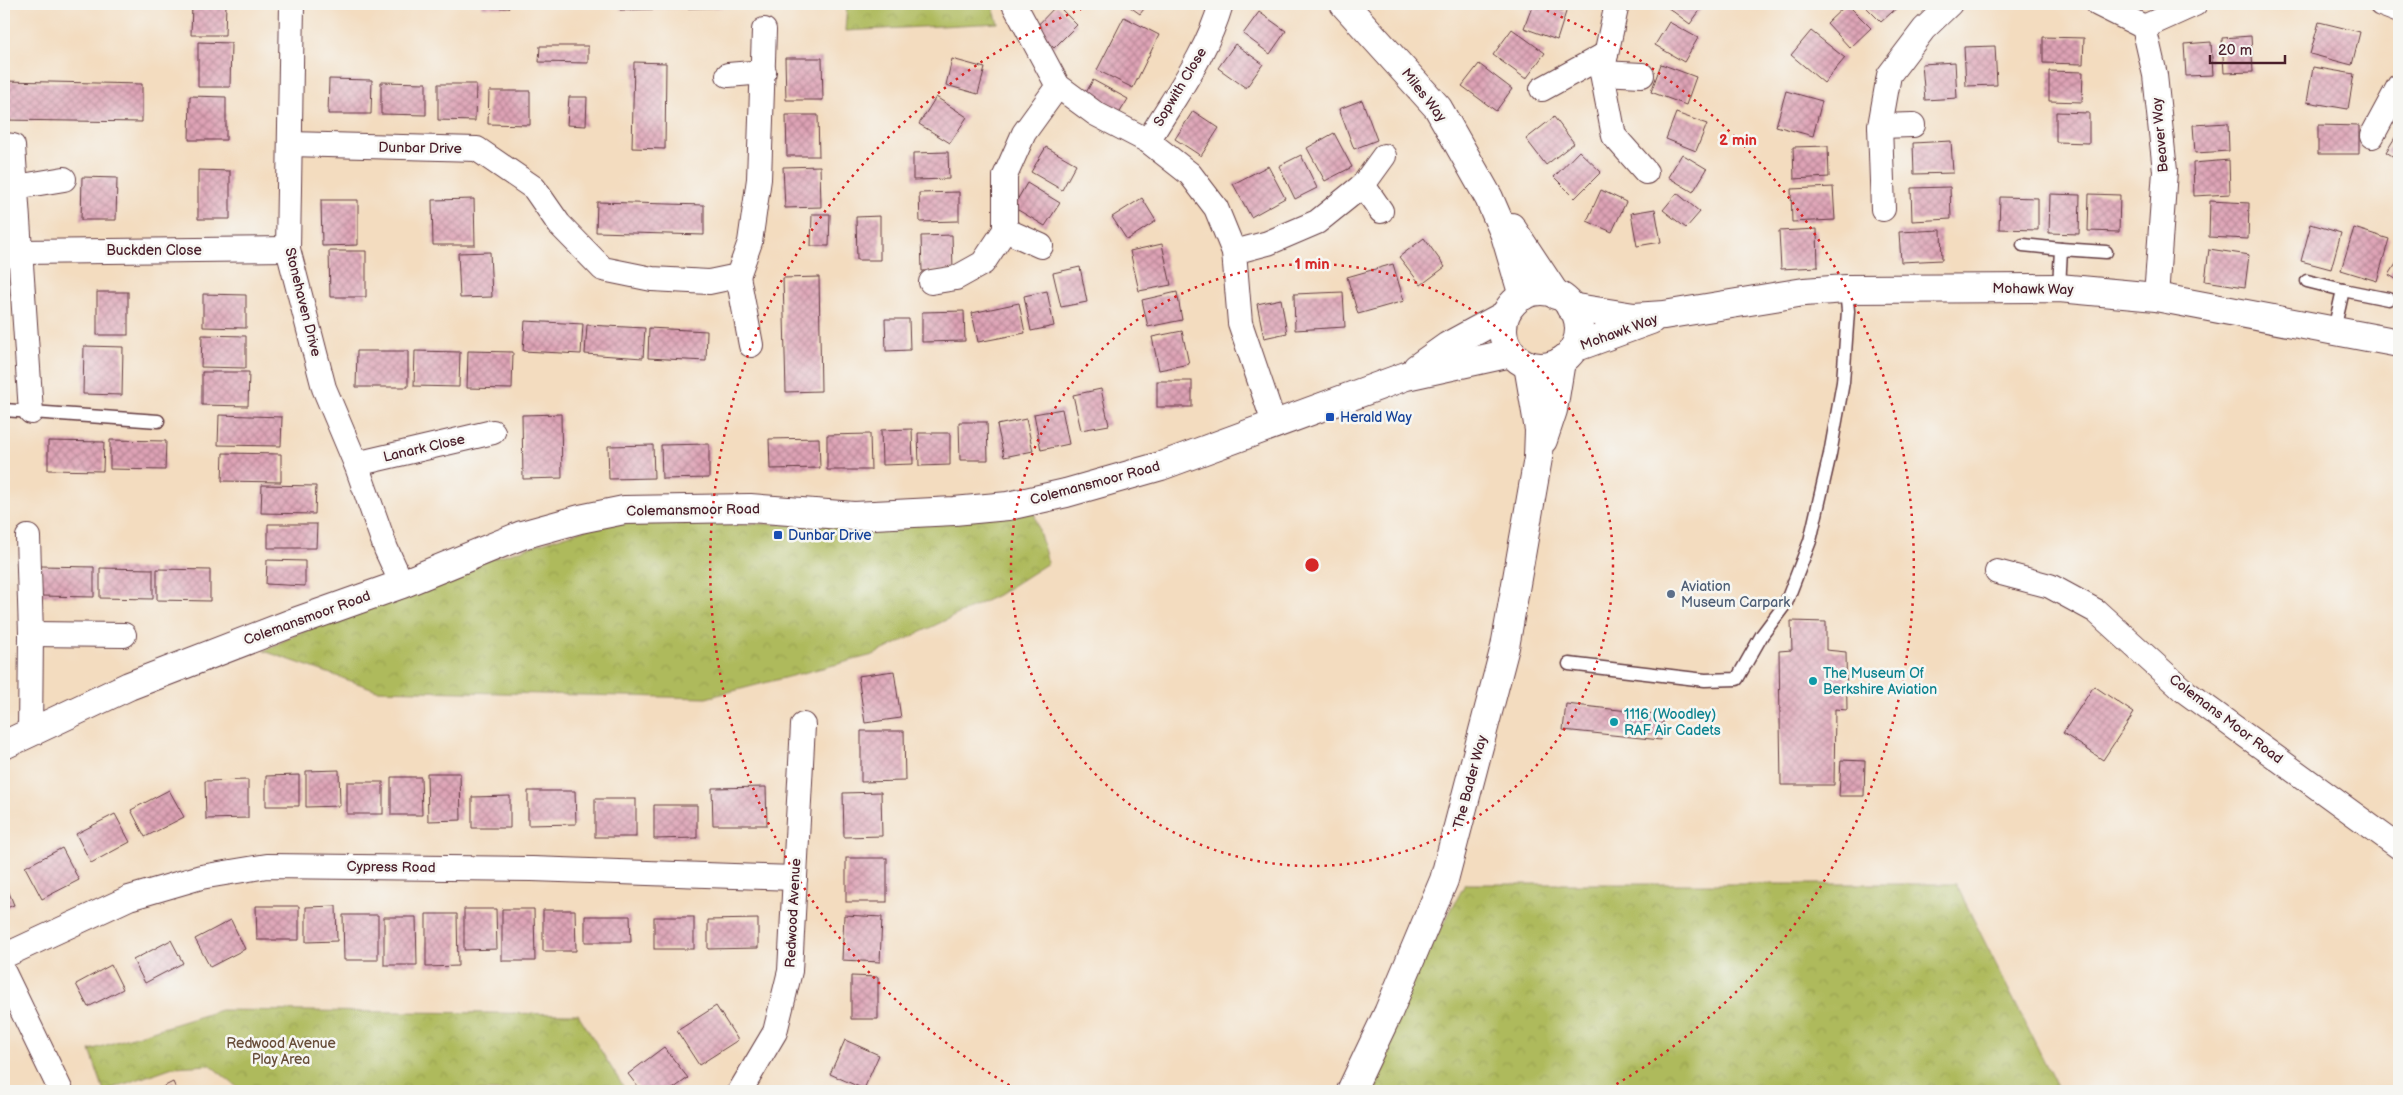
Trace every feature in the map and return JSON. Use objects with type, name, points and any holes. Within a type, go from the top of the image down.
[{"type":"street","name":"Stonehaven Drive","points":[[292,4],[288,249],[324,388],[356,464],[386,549],[402,584]]},
{"type":"street","points":[[1014,4],[1058,86],[1096,114],[1148,141],[1190,174],[1216,208],[1234,252],[1240,323],[1275,426]]},
{"type":"street","name":"Sopwith Close","points":[[1148,141],[1198,62],[1216,22],[1221,4]]},
{"type":"street","name":"Miles Way","points":[[1344,4],[1438,108],[1489,198],[1563,301]]},
{"type":"street","points":[[1618,4],[1604,64],[1614,136],[1646,172]]},
{"type":"street","points":[[1883,209],[1880,126],[1889,75],[1924,29],[1950,4]]},
{"type":"street","points":[[2098,4],[2144,27],[2195,4]]},
{"type":"street","points":[[2381,4],[2399,11]]},
{"type":"street","name":"Beaver Way","points":[[2144,27],[2155,75],[2165,171],[2156,297]]},
{"type":"street","points":[[751,345],[738,276],[750,242],[759,179],[764,30]]},
{"type":"street","points":[[1542,89],[1604,64],[1642,76]]},
{"type":"street","points":[[728,75],[764,72]]},
{"type":"street","points":[[931,282],[956,278],[983,263],[1005,230],[1005,176],[1024,133],[1058,86]]},
{"type":"street","points":[[2372,136],[2399,86]]},
{"type":"street","points":[[1880,126],[1913,125]]},
{"type":"street","name":"Dunbar Drive","points":[[290,144],[477,149],[534,188],[559,224],[603,269],[652,279],[709,282],[738,276]]},
{"type":"street","points":[[4,145],[13,146],[31,412]]},
{"type":"street","points":[[1234,252],[1268,243],[1317,222],[1363,185],[1384,156]]},
{"type":"street","points":[[16,187],[64,179]]},
{"type":"street","points":[[1363,185],[1381,212]]},
{"type":"street","name":"Miles Way","points":[[1489,198],[1505,235],[1514,306]]},
{"type":"street","points":[[1005,230],[1041,246]]},
{"type":"street","name":"Buckden Close","points":[[20,252],[288,249]]},
{"type":"street","name":"Mohawk Way","points":[[1563,301],[1634,316],[1664,315],[1804,292],[1846,289],[2059,288],[2156,297],[2399,343]]},
{"type":"street","points":[[1543,292],[1563,301],[1575,312],[1578,325],[1578,336],[1567,354],[1554,365],[1541,367],[1519,359],[1505,341],[1503,328],[1514,306],[1543,292]]},
{"type":"street","name":"Colemansmoor Road","points":[[1406,376],[1448,346],[1514,306]]},
{"type":"street","name":"Mohawk Way","points":[[1567,354],[1664,315]]},
{"type":"street","name":"The Bader Way","points":[[1352,1091],[1388,1013],[1444,880],[1505,647],[1538,458],[1553,410],[1567,354]]},
{"type":"street","name":"Colemansmoor Road","points":[[4,745],[129,686],[292,623],[402,584],[522,535],[580,519],[624,510],[750,508],[854,516],[1008,506],[1066,493],[1161,466],[1275,426],[1406,376],[1519,359]]},
{"type":"street","name":"The Bader Way","points":[[1519,359],[1539,430],[1538,458]]},
{"type":"street","name":"Lanark Close","points":[[356,464],[493,432]]},
{"type":"street","points":[[28,537],[31,634],[30,732]]},
{"type":"street","name":"Colemans Moor Road","points":[[1998,572],[2050,586],[2096,611],[2183,690],[2399,847]]},
{"type":"street","points":[[31,634],[124,635]]},
{"type":"street","name":"Redwood Avenue","points":[[740,1091],[775,1032],[790,971],[803,725]]},
{"type":"street","name":"Cypress Road","points":[[4,956],[129,898],[201,877],[267,866],[532,869],[795,878]]},
{"type":"street","points":[[4,973],[60,1091]]},
{"type":"lane","points":[[2023,245],[2106,252]]},
{"type":"lane","points":[[2059,288],[2061,249]]},
{"type":"lane","points":[[2307,281],[2388,299]]},
{"type":"lane","points":[[1569,664],[1705,680],[1737,679],[1762,635],[1786,602],[1810,540],[1830,454],[1843,382],[1848,311],[1846,289]]},
{"type":"lane","points":[[2334,330],[2343,290]]},
{"type":"lane","points":[[4,410],[158,421]]},
{"type":"green space","points":[[847,4],[992,4],[998,23],[845,31]]},
{"type":"green space","points":[[1034,512],[1048,563],[998,595],[873,655],[706,698],[377,690],[264,651],[297,634],[466,567],[596,526],[640,522],[900,526]]},
{"type":"green space","points":[[1465,884],[1956,884],[2059,1091],[1354,1091]]},
{"type":"green space","name":"Redwood Avenue Play Area","points":[[221,1010],[578,1014],[626,1091],[242,1091],[210,1065],[173,1067],[104,1091],[90,1050]]},
{"type":"building","points":[[192,4],[226,4],[225,35],[191,35]]},
{"type":"building","points":[[481,4],[509,4],[509,8],[481,7]]},
{"type":"building","points":[[620,4],[738,4],[738,7],[620,10]]},
{"type":"building","points":[[1126,4],[1148,4],[1140,14]]},
{"type":"building","points":[[1533,4],[1543,4],[1566,12],[1557,40],[1524,28]]},
{"type":"building","points":[[1663,4],[1702,4],[1704,5],[1690,24]]},
{"type":"building","points":[[1847,4],[1871,28],[1850,48],[1827,23]]},
{"type":"building","points":[[1863,4],[1901,4],[1881,22]]},
{"type":"building","points":[[1057,5],[1077,25],[1054,48],[1034,29]]},
{"type":"building","points":[[1259,12],[1286,31],[1270,54],[1243,34]]},
{"type":"building","points":[[1124,17],[1159,35],[1133,88],[1097,70]]},
{"type":"building","points":[[1669,22],[1698,38],[1684,62],[1655,45]]},
{"type":"building","points":[[2319,22],[2360,32],[2352,65],[2310,54]]},
{"type":"building","points":[[1512,29],[1545,53],[1526,79],[1493,55]]},
{"type":"building","points":[[1811,31],[1845,58],[1824,83],[1791,55]]},
{"type":"building","points":[[2251,36],[2253,72],[2224,73],[2222,38]]},
{"type":"building","points":[[2043,37],[2084,38],[2083,64],[2043,63]]},
{"type":"building","points":[[198,42],[231,43],[230,87],[198,87]]},
{"type":"building","points":[[2211,42],[2213,75],[2186,76],[2184,44]]},
{"type":"building","points":[[1235,44],[1263,64],[1246,88],[1218,68]]},
{"type":"building","points":[[540,46],[588,46],[588,63],[539,62]]},
{"type":"building","points":[[1995,46],[1997,85],[1966,86],[1964,47]]},
{"type":"building","points":[[785,58],[822,58],[823,100],[786,100]]},
{"type":"building","points":[[952,59],[985,68],[978,94],[946,85]]},
{"type":"building","points":[[634,62],[666,63],[665,149],[632,148]]},
{"type":"building","points":[[1955,62],[1957,98],[1925,100],[1922,64]]},
{"type":"building","points":[[1479,64],[1512,89],[1496,111],[1462,86]]},
{"type":"building","points":[[1661,64],[1696,77],[1686,105],[1651,92]]},
{"type":"building","points":[[2313,67],[2354,74],[2348,109],[2307,102]]},
{"type":"building","points":[[2049,71],[2083,72],[2082,102],[2049,101]]},
{"type":"building","points":[[329,79],[372,80],[371,114],[328,114]]},
{"type":"building","points":[[1093,80],[1128,99],[1117,117],[1083,98]]},
{"type":"building","points":[[4,81],[142,84],[142,122],[4,120]]},
{"type":"building","points":[[381,82],[426,83],[426,115],[381,114]]},
{"type":"building","points":[[438,84],[476,84],[475,121],[438,120]]},
{"type":"building","points":[[489,91],[530,91],[530,125],[488,124]]},
{"type":"building","points":[[1786,91],[1822,101],[1813,136],[1776,126]]},
{"type":"building","points":[[190,96],[226,97],[226,140],[189,140]]},
{"type":"building","points":[[569,97],[587,97],[586,126],[567,125]]},
{"type":"building","points":[[936,97],[967,117],[950,143],[919,124]]},
{"type":"building","points":[[1362,100],[1377,140],[1354,149],[1339,109]]},
{"type":"building","points":[[1193,111],[1219,128],[1201,156],[1175,139]]},
{"type":"building","points":[[2056,112],[2089,113],[2089,143],[2056,142]]},
{"type":"building","points":[[1676,113],[1707,124],[1696,151],[1666,139]]},
{"type":"building","points":[[786,115],[818,115],[819,156],[787,156]]},
{"type":"building","points":[[1554,117],[1574,143],[1546,165],[1526,139]]},
{"type":"building","points":[[2228,123],[2229,151],[2195,153],[2193,125]]},
{"type":"building","points":[[2318,125],[2359,126],[2359,154],[2318,154]]},
{"type":"building","points":[[2399,131],[2399,160],[2386,152]]},
{"type":"building","points":[[1334,133],[1352,167],[1325,181],[1307,148]]},
{"type":"building","points":[[1951,141],[1953,173],[1914,174],[1913,143]]},
{"type":"building","points":[[1828,146],[1829,177],[1794,179],[1793,147]]},
{"type":"building","points":[[1046,147],[1076,164],[1062,190],[1031,172]]},
{"type":"building","points":[[1579,151],[1601,172],[1575,198],[1554,177]]},
{"type":"building","points":[[948,152],[949,179],[913,180],[913,153]]},
{"type":"building","points":[[1682,154],[1707,169],[1693,192],[1668,177]]},
{"type":"building","points":[[1301,155],[1317,188],[1295,199],[1279,166]]},
{"type":"building","points":[[2229,160],[2230,194],[2194,196],[2193,163]]},
{"type":"building","points":[[820,166],[821,207],[785,208],[783,167]]},
{"type":"building","points":[[1268,166],[1285,198],[1251,217],[1233,184]]},
{"type":"building","points":[[198,170],[230,171],[230,219],[198,219]]},
{"type":"building","points":[[82,177],[117,178],[116,220],[81,220]]},
{"type":"building","points":[[1027,183],[1060,203],[1045,226],[1013,207]]},
{"type":"building","points":[[1833,187],[1835,220],[1792,222],[1791,189]]},
{"type":"building","points":[[1950,187],[1951,219],[1912,221],[1911,188]]},
{"type":"building","points":[[1601,190],[1626,202],[1612,232],[1587,221]]},
{"type":"building","points":[[959,192],[959,221],[920,222],[919,193]]},
{"type":"building","points":[[1677,193],[1700,212],[1686,228],[1663,210]]},
{"type":"building","points":[[2050,194],[2080,195],[2079,234],[2049,233]]},
{"type":"building","points":[[2089,194],[2120,195],[2119,232],[2088,231]]},
{"type":"building","points":[[2000,197],[2038,198],[2038,230],[1999,229]]},
{"type":"building","points":[[1142,198],[1156,221],[1127,240],[1112,217]]},
{"type":"building","points":[[474,199],[475,245],[433,245],[432,200]]},
{"type":"building","points":[[321,200],[358,200],[358,245],[322,246]]},
{"type":"building","points":[[2210,201],[2249,203],[2248,239],[2209,237]]},
{"type":"building","points":[[597,202],[704,205],[704,235],[596,232]]},
{"type":"building","points":[[1655,209],[1661,242],[1637,246],[1631,213]]},
{"type":"building","points":[[812,214],[830,214],[829,246],[811,246]]},
{"type":"building","points":[[880,216],[880,260],[857,260],[856,217]]},
{"type":"building","points":[[2311,224],[2341,233],[2331,269],[2301,261]]},
{"type":"building","points":[[2354,228],[2389,239],[2377,281],[2341,270]]},
{"type":"building","points":[[1817,229],[1818,267],[1781,269],[1779,231]]},
{"type":"building","points":[[1941,230],[1942,260],[1901,262],[1899,232]]},
{"type":"building","points":[[952,235],[953,270],[922,271],[921,236]]},
{"type":"building","points":[[1424,238],[1445,267],[1421,285],[1399,257]]},
{"type":"building","points":[[1162,244],[1171,285],[1139,291],[1130,251]]},
{"type":"building","points":[[2209,249],[2249,255],[2245,287],[2205,281]]},
{"type":"building","points":[[329,251],[366,251],[366,297],[330,297]]},
{"type":"building","points":[[490,252],[492,297],[460,298],[458,253]]},
{"type":"building","points":[[2399,259],[2399,281],[2389,275]]},
{"type":"building","points":[[1393,264],[1404,301],[1358,314],[1347,277]]},
{"type":"building","points":[[1080,267],[1087,302],[1061,307],[1053,273]]},
{"type":"building","points":[[819,277],[821,391],[786,392],[783,278]]},
{"type":"building","points":[[1047,291],[1054,326],[1031,331],[1024,296]]},
{"type":"building","points":[[97,292],[128,292],[128,335],[97,335]]},
{"type":"building","points":[[1177,292],[1182,320],[1148,327],[1142,300]]},
{"type":"building","points":[[1343,292],[1345,327],[1295,330],[1294,294]]},
{"type":"building","points":[[203,294],[246,295],[246,328],[203,327]]},
{"type":"building","points":[[1281,299],[1287,333],[1264,338],[1257,304]]},
{"type":"building","points":[[1019,303],[1025,333],[978,342],[972,313]]},
{"type":"building","points":[[964,311],[965,341],[922,342],[922,312]]},
{"type":"building","points":[[885,319],[909,319],[910,350],[886,351]]},
{"type":"building","points":[[525,321],[583,324],[581,354],[523,351]]},
{"type":"building","points":[[587,325],[645,328],[643,358],[585,354]]},
{"type":"building","points":[[649,328],[707,331],[706,361],[648,358]]},
{"type":"building","points":[[1182,331],[1189,364],[1159,370],[1152,337]]},
{"type":"building","points":[[202,335],[246,336],[246,368],[201,367]]},
{"type":"building","points":[[84,346],[123,347],[122,395],[83,394]]},
{"type":"building","points":[[357,351],[408,351],[408,387],[356,387]]},
{"type":"building","points":[[415,351],[460,352],[459,387],[414,386]]},
{"type":"building","points":[[468,351],[513,352],[512,389],[467,388]]},
{"type":"building","points":[[202,372],[249,372],[248,406],[202,405]]},
{"type":"building","points":[[1157,381],[1192,381],[1192,407],[1157,407]]},
{"type":"building","points":[[1101,389],[1109,425],[1081,430],[1073,395]]},
{"type":"building","points":[[1062,409],[1069,444],[1041,450],[1034,414]]},
{"type":"building","points":[[561,414],[562,478],[523,479],[522,415]]},
{"type":"building","points":[[219,415],[282,417],[281,446],[218,445]]},
{"type":"building","points":[[1026,419],[1033,451],[1004,457],[997,425]]},
{"type":"building","points":[[959,422],[987,422],[988,460],[960,460]]},
{"type":"building","points":[[912,429],[913,464],[882,465],[881,430]]},
{"type":"building","points":[[918,433],[950,433],[950,465],[919,466]]},
{"type":"building","points":[[870,434],[871,470],[827,470],[827,435]]},
{"type":"building","points":[[819,438],[820,468],[770,469],[769,439]]},
{"type":"building","points":[[4,439],[7,439],[7,470],[4,470]]},
{"type":"building","points":[[110,440],[166,441],[165,470],[110,469]]},
{"type":"building","points":[[48,441],[104,442],[103,471],[48,470]]},
{"type":"building","points":[[709,444],[709,478],[662,479],[661,445]]},
{"type":"building","points":[[653,445],[654,478],[609,479],[608,446]]},
{"type":"building","points":[[223,453],[281,454],[281,482],[222,481]]},
{"type":"building","points":[[262,485],[316,486],[315,514],[261,513]]},
{"type":"building","points":[[268,524],[317,524],[316,548],[268,548]]},
{"type":"building","points":[[267,560],[305,561],[305,586],[266,584]]},
{"type":"building","points":[[41,566],[94,567],[94,597],[41,596]]},
{"type":"building","points":[[100,568],[153,569],[153,599],[100,598]]},
{"type":"building","points":[[157,569],[210,570],[210,601],[157,600]]},
{"type":"building","name":"The Museum Of Berkshire Aviation","points":[[1791,621],[1826,622],[1826,650],[1846,652],[1847,710],[1835,709],[1834,785],[1781,785],[1779,651],[1792,650]]},
{"type":"building","points":[[894,671],[901,718],[865,723],[858,676]]},
{"type":"building","points":[[2094,686],[2134,713],[2103,760],[2063,733]]},
{"type":"building","name":"1116 (Woodley) RAF Air Cadets","points":[[1566,704],[1664,715],[1661,740],[1563,730]]},
{"type":"building","points":[[861,731],[904,731],[905,781],[861,782]]},
{"type":"building","points":[[1841,760],[1865,761],[1864,796],[1839,796]]},
{"type":"building","points":[[339,770],[340,806],[306,807],[306,771]]},
{"type":"building","points":[[427,773],[460,773],[461,820],[428,821]]},
{"type":"building","points":[[299,775],[299,806],[266,806],[266,776]]},
{"type":"building","points":[[391,777],[421,777],[422,815],[391,815]]},
{"type":"building","points":[[248,780],[248,818],[206,819],[205,781]]},
{"type":"building","points":[[347,782],[383,782],[383,814],[347,814]]},
{"type":"building","points":[[766,787],[767,825],[713,825],[712,788]]},
{"type":"building","points":[[169,790],[184,817],[145,837],[131,810]]},
{"type":"building","points":[[528,791],[575,791],[576,824],[528,825]]},
{"type":"building","points":[[881,792],[882,836],[844,837],[843,793]]},
{"type":"building","points":[[510,796],[510,828],[472,828],[472,797]]},
{"type":"building","points":[[595,799],[636,799],[636,837],[595,837]]},
{"type":"building","points":[[654,805],[697,805],[697,838],[654,839]]},
{"type":"building","points":[[115,814],[130,842],[91,863],[76,834]]},
{"type":"building","points":[[62,848],[79,880],[42,899],[25,867]]},
{"type":"building","points":[[846,858],[887,858],[887,902],[846,902]]},
{"type":"building","points":[[4,880],[14,905],[4,909]]},
{"type":"building","points":[[256,906],[299,906],[299,940],[257,940]]},
{"type":"building","points":[[336,906],[337,941],[306,942],[306,907]]},
{"type":"building","points":[[464,909],[496,909],[497,949],[464,950]]},
{"type":"building","points":[[502,909],[534,909],[535,961],[502,961]]},
{"type":"building","points":[[543,910],[575,910],[576,951],[543,951]]},
{"type":"building","points":[[426,914],[457,914],[458,966],[426,967]]},
{"type":"building","points":[[343,915],[378,915],[378,960],[344,960]]},
{"type":"building","points":[[844,915],[882,917],[880,962],[842,960]]},
{"type":"building","points":[[585,916],[630,916],[631,942],[585,942]]},
{"type":"building","points":[[384,917],[416,917],[417,965],[384,965]]},
{"type":"building","points":[[654,917],[694,917],[694,949],[654,949]]},
{"type":"building","points":[[758,919],[758,948],[708,949],[708,920]]},
{"type":"building","points":[[231,920],[245,949],[210,967],[195,939]]},
{"type":"building","points":[[171,940],[183,963],[145,983],[133,960]]},
{"type":"building","points":[[111,965],[123,989],[88,1007],[76,984]]},
{"type":"building","points":[[851,976],[878,977],[878,1019],[851,1019]]},
{"type":"building","points":[[716,1006],[738,1040],[699,1065],[677,1031]]},
{"type":"building","points":[[845,1040],[879,1055],[864,1089],[830,1074]]},
{"type":"building","points":[[664,1047],[688,1078],[670,1091],[641,1091],[628,1074]]},
{"type":"building","points":[[173,1082],[177,1091],[155,1091]]},
{"type":"place","name":"Herald Way","points":[[1330,417]]},
{"type":"place","name":"Dunbar Drive","points":[[778,535]]},
{"type":"place","name":"Aviation Museum Carpark","points":[[1671,594]]},
{"type":"place","name":"The Museum Of Berkshire Aviation","points":[[1813,681]]},
{"type":"place","name":"1116 (Woodley) RAF Air Cadets","points":[[1614,722]]}]
